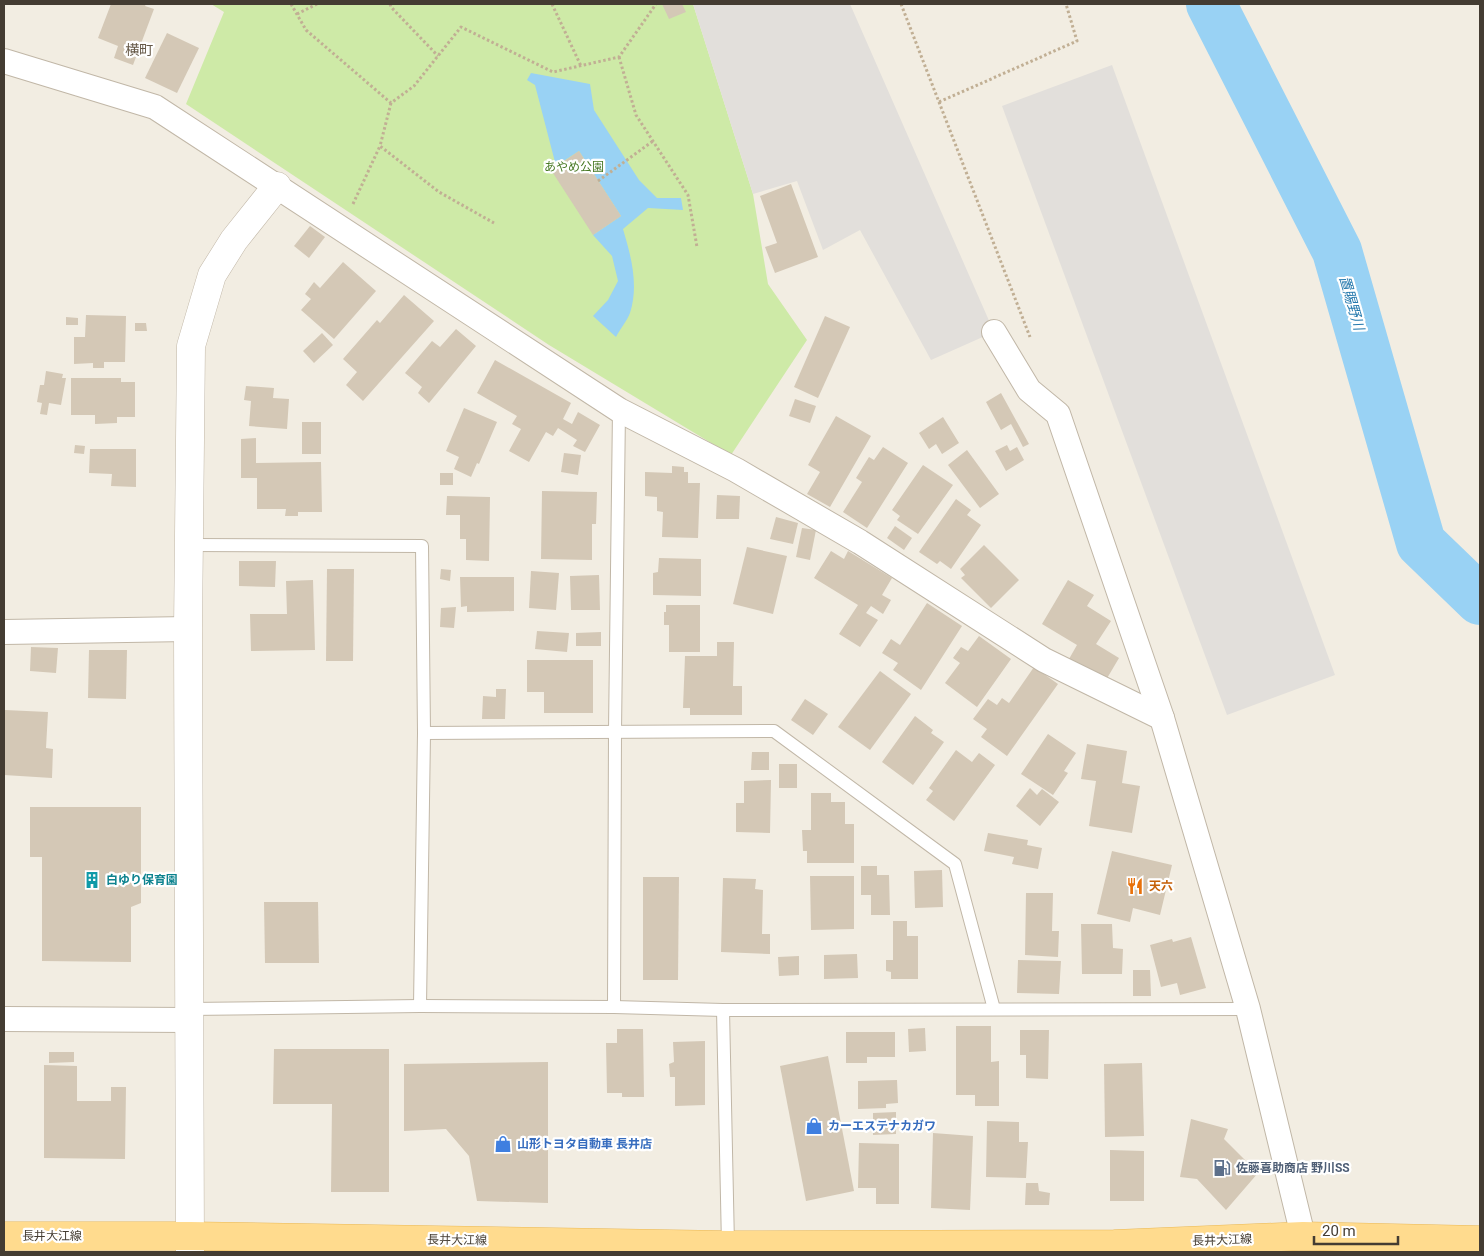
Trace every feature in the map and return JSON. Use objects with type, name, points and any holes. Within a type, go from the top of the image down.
[{"type":"main road","name":"長井大江線","points":[[4,1236],[190,1244],[1114,1248],[1480,1240]]},
{"type":"street","points":[[4,61],[155,107],[618,410],[736,470],[860,542],[1044,660],[1162,718]]},
{"type":"street","points":[[190,1244],[188,629],[191,346],[212,275],[234,240],[277,186]]},
{"type":"street","points":[[994,332],[1029,390],[1058,414],[1162,718],[1248,1009],[1305,1244]]},
{"type":"street","points":[[4,632],[188,629]]},
{"type":"street","points":[[4,1019],[189,1014]]},
{"type":"lane","points":[[614,1007],[614,731],[618,410]]},
{"type":"lane","points":[[189,545],[422,546],[424,733],[420,1006]]},
{"type":"lane","points":[[424,733],[774,731],[955,864],[994,1009]]},
{"type":"lane","points":[[189,1014],[420,1006],[614,1007],[723,1010],[1248,1009]]},
{"type":"lane","points":[[723,1010],[728,1245]]},
{"type":"path","points":[[291,4],[306,30],[391,103]]},
{"type":"path","points":[[297,14],[317,4]]},
{"type":"path","points":[[390,4],[438,56]]},
{"type":"path","points":[[552,4],[581,66]]},
{"type":"path","points":[[341,228],[380,146],[391,103],[414,86],[462,27],[553,72],[619,57],[656,4]]},
{"type":"path","points":[[901,4],[1031,341]]},
{"type":"path","points":[[939,102],[1077,40],[1066,4]]},
{"type":"path","points":[[619,57],[636,115],[688,195],[698,248]]},
{"type":"path","points":[[598,181],[653,141]]},
{"type":"path","points":[[380,146],[438,192],[494,223]]},
{"type":"green space","name":"あやめ公園","points":[[211,4],[693,4],[753,194],[768,284],[807,340],[731,455],[549,345],[186,104],[224,12]]},
{"type":"shaded area","points":[[693,4],[850,4],[994,332],[931,360],[860,230],[823,250],[797,181],[753,194]]},
{"type":"shaded area","points":[[1112,65],[1335,675],[1227,715],[1002,106]]},
{"type":"water","points":[[531,73],[590,84],[594,110],[639,180],[657,198],[681,198],[683,210],[648,208],[623,229],[633,271],[634,292],[630,313],[616,337],[593,316],[608,300],[618,281],[612,256],[593,235],[621,216],[579,151],[556,166],[535,85],[527,80]]},
{"type":"building","points":[[111,4],[146,4],[145,6],[154,9],[133,65],[114,58],[118,46],[98,38]]},
{"type":"building","points":[[662,4],[682,4],[686,12],[669,19]]},
{"type":"building","points":[[167,33],[199,48],[177,93],[145,78]]},
{"type":"building","points":[[579,151],[621,216],[593,235],[551,170]]},
{"type":"building","points":[[791,184],[818,257],[775,273],[765,247],[777,243],[760,196]]},
{"type":"building","points":[[310,226],[325,237],[309,258],[294,246]]},
{"type":"building","points":[[343,262],[376,291],[334,339],[301,310],[311,299],[305,294],[314,282],[320,288]]},
{"type":"building","points":[[404,295],[434,321],[363,401],[346,385],[357,372],[343,359],[377,320],[380,323]]},
{"type":"building","points":[[86,315],[126,316],[125,362],[104,362],[104,368],[93,368],[93,363],[74,364],[74,337],[85,337]]},
{"type":"building","points":[[825,316],[850,327],[818,398],[794,387]]},
{"type":"building","points":[[66,317],[78,318],[78,325],[66,325]]},
{"type":"building","points":[[135,323],[146,323],[147,331],[135,331]]},
{"type":"building","points":[[456,329],[476,346],[429,403],[418,393],[422,387],[405,373],[432,341],[440,347]]},
{"type":"building","points":[[322,333],[333,345],[314,363],[303,351]]},
{"type":"building","points":[[495,360],[571,403],[563,419],[572,424],[578,412],[600,425],[585,452],[573,446],[577,440],[558,428],[553,436],[546,432],[529,462],[509,451],[521,429],[512,424],[517,416],[477,393]]},
{"type":"building","points":[[46,371],[63,374],[62,378],[66,378],[61,405],[49,403],[47,415],[40,414],[42,403],[37,402],[40,385],[44,385]]},
{"type":"building","points":[[71,378],[121,378],[121,382],[135,382],[135,417],[117,417],[117,423],[95,424],[95,415],[71,415]]},
{"type":"building","points":[[246,386],[274,388],[273,398],[289,399],[287,429],[249,426],[251,401],[244,400]]},
{"type":"building","points":[[1001,393],[1029,444],[1023,447],[1011,424],[1001,430],[986,402]]},
{"type":"building","points":[[795,399],[816,406],[810,423],[789,416]]},
{"type":"building","points":[[464,408],[497,422],[479,464],[477,463],[471,477],[454,469],[459,457],[446,451]]},
{"type":"building","points":[[836,416],[871,436],[830,507],[807,494],[820,472],[808,465]]},
{"type":"building","points":[[943,417],[959,443],[942,454],[936,444],[929,449],[919,433]]},
{"type":"building","points":[[302,422],[321,422],[321,454],[302,454]]},
{"type":"building","points":[[256,438],[256,463],[321,462],[322,512],[298,512],[298,516],[285,516],[286,509],[257,509],[257,478],[241,478],[241,439]]},
{"type":"building","points":[[75,445],[85,446],[84,454],[74,453]]},
{"type":"building","points":[[1007,445],[1010,451],[1017,447],[1024,460],[1006,471],[995,451]]},
{"type":"building","points":[[883,447],[908,463],[867,528],[843,512],[862,482],[856,478],[869,457],[874,460]]},
{"type":"building","points":[[90,449],[136,449],[136,487],[111,486],[112,474],[89,473]]},
{"type":"building","points":[[967,450],[999,494],[980,508],[948,465]]},
{"type":"building","points":[[564,453],[581,455],[578,475],[561,472]]},
{"type":"building","points":[[923,465],[953,485],[918,534],[897,520],[900,516],[892,510]]},
{"type":"building","points":[[672,466],[684,467],[684,472],[688,472],[688,483],[700,483],[698,538],[662,537],[663,512],[657,511],[657,497],[645,496],[645,472],[672,473]]},
{"type":"building","points":[[440,473],[453,473],[453,485],[440,485]]},
{"type":"building","points":[[542,491],[597,492],[596,524],[592,524],[592,560],[541,559]]},
{"type":"building","points":[[717,495],[740,496],[739,519],[716,519]]},
{"type":"building","points":[[447,496],[490,497],[489,561],[466,560],[466,539],[460,539],[460,515],[446,515]]},
{"type":"building","points":[[956,499],[971,510],[967,515],[981,525],[951,569],[940,561],[937,564],[919,552]]},
{"type":"building","points":[[776,517],[798,523],[793,544],[770,539]]},
{"type":"building","points":[[895,526],[912,538],[904,550],[887,538]]},
{"type":"building","points":[[802,528],[816,530],[810,560],[796,557]]},
{"type":"building","points":[[984,545],[1019,580],[991,608],[961,578],[965,575],[960,569]]},
{"type":"building","points":[[747,547],[787,556],[773,614],[733,604]]},
{"type":"building","points":[[831,551],[844,559],[848,551],[892,578],[882,595],[891,600],[883,614],[871,606],[866,613],[878,620],[860,647],[839,634],[858,605],[814,578]]},
{"type":"building","points":[[659,558],[701,559],[701,596],[653,595],[653,573],[658,572]]},
{"type":"building","points":[[239,561],[276,561],[275,587],[239,586]]},
{"type":"building","points":[[327,569],[354,569],[353,661],[326,661]]},
{"type":"building","points":[[441,569],[451,570],[450,581],[440,579]]},
{"type":"building","points":[[531,571],[559,573],[556,610],[529,608]]},
{"type":"building","points":[[599,575],[600,610],[571,610],[570,576]]},
{"type":"building","points":[[460,577],[514,577],[514,611],[467,612],[467,606],[461,607]]},
{"type":"building","points":[[313,580],[315,650],[251,651],[250,614],[287,614],[286,581]]},
{"type":"building","points":[[1068,580],[1094,595],[1087,606],[1111,621],[1096,644],[1119,658],[1106,680],[1069,659],[1077,645],[1042,624]]},
{"type":"building","points":[[927,603],[962,626],[921,690],[893,670],[898,663],[882,653],[891,639],[900,645]]},
{"type":"building","points":[[666,605],[700,605],[700,652],[669,652],[669,625],[664,625]]},
{"type":"building","points":[[456,607],[454,628],[440,627],[441,608]]},
{"type":"building","points":[[537,631],[569,633],[567,652],[535,649]]},
{"type":"building","points":[[601,632],[601,646],[576,646],[576,633]]},
{"type":"building","points":[[979,636],[1011,659],[977,707],[945,683],[960,663],[953,658],[961,647],[968,651]]},
{"type":"building","points":[[717,642],[734,642],[733,686],[742,686],[742,715],[690,715],[690,708],[683,708],[685,656],[717,656]]},
{"type":"building","points":[[31,647],[58,648],[56,673],[30,671]]},
{"type":"building","points":[[89,650],[127,650],[126,699],[88,698]]},
{"type":"building","points":[[527,660],[593,660],[593,713],[544,713],[544,692],[527,692]]},
{"type":"building","points":[[1034,667],[1058,684],[1007,756],[981,737],[987,729],[973,719],[988,699],[997,705],[1002,698],[1009,703]]},
{"type":"building","points":[[880,671],[911,694],[870,750],[838,727]]},
{"type":"building","points":[[496,689],[506,689],[505,719],[482,719],[483,696],[496,697]]},
{"type":"building","points":[[805,699],[828,714],[813,735],[791,720]]},
{"type":"building","points":[[5,710],[48,712],[46,748],[53,749],[52,778],[4,775]]},
{"type":"building","points":[[915,716],[933,730],[931,733],[944,742],[913,785],[882,762]]},
{"type":"building","points":[[1048,734],[1076,753],[1064,771],[1068,773],[1053,795],[1021,774]]},
{"type":"building","points":[[1087,744],[1127,751],[1122,783],[1140,786],[1132,833],[1089,826],[1096,781],[1081,779]]},
{"type":"building","points":[[956,750],[972,762],[979,753],[995,765],[954,821],[926,800],[933,791],[929,788]]},
{"type":"building","points":[[752,752],[769,752],[769,770],[751,770]]},
{"type":"building","points":[[779,764],[797,764],[797,788],[779,788]]},
{"type":"building","points":[[771,780],[770,833],[736,832],[736,803],[744,803],[744,781]]},
{"type":"building","points":[[1030,788],[1037,795],[1042,789],[1059,802],[1040,826],[1016,806]]},
{"type":"building","points":[[811,793],[831,793],[831,802],[845,802],[845,824],[854,824],[854,863],[807,863],[807,851],[803,851],[802,830],[811,830]]},
{"type":"building","name":"白ゆり保育園","points":[[30,807],[141,807],[141,903],[131,907],[131,962],[42,961],[42,857],[30,857]]},
{"type":"building","points":[[988,833],[1028,840],[1027,845],[1042,848],[1038,869],[1012,864],[1014,857],[984,851]]},
{"type":"building","name":"天六","points":[[1112,851],[1172,865],[1160,915],[1133,908],[1130,922],[1097,914]]},
{"type":"building","points":[[861,866],[877,866],[877,875],[889,875],[890,915],[871,915],[871,895],[861,895]]},
{"type":"building","points":[[942,870],[943,907],[915,908],[914,871]]},
{"type":"building","points":[[810,876],[854,876],[854,929],[811,930]]},
{"type":"building","points":[[643,877],[679,877],[678,980],[643,980]]},
{"type":"building","points":[[723,878],[756,879],[755,889],[763,890],[762,934],[770,934],[770,954],[721,952]]},
{"type":"building","points":[[1026,893],[1053,893],[1052,931],[1059,931],[1058,957],[1025,955]]},
{"type":"building","points":[[264,902],[318,902],[319,963],[265,963]]},
{"type":"building","points":[[893,921],[907,921],[907,936],[918,936],[918,979],[891,979],[891,972],[886,971],[886,960],[893,960]]},
{"type":"building","points":[[1081,924],[1112,924],[1113,948],[1123,949],[1122,974],[1082,974]]},
{"type":"building","points":[[1191,937],[1206,988],[1180,995],[1177,983],[1161,987],[1150,945],[1172,939],[1173,942]]},
{"type":"building","points":[[857,954],[858,978],[824,979],[824,955]]},
{"type":"building","points":[[799,956],[799,975],[779,976],[778,957]]},
{"type":"building","points":[[1018,960],[1061,961],[1059,994],[1017,993]]},
{"type":"building","points":[[1133,970],[1150,970],[1151,996],[1133,996]]},
{"type":"building","points":[[956,1026],[991,1026],[991,1062],[999,1061],[999,1106],[975,1106],[975,1095],[956,1095]]},
{"type":"building","points":[[925,1028],[926,1051],[909,1052],[908,1029]]},
{"type":"building","points":[[617,1029],[643,1029],[644,1097],[622,1097],[622,1093],[607,1093],[606,1043],[617,1043]]},
{"type":"building","points":[[1020,1030],[1049,1030],[1048,1079],[1026,1078],[1026,1055],[1020,1055]]},
{"type":"building","points":[[846,1032],[895,1032],[895,1057],[867,1057],[867,1063],[846,1063]]},
{"type":"building","points":[[705,1041],[705,1105],[675,1106],[675,1077],[670,1077],[669,1064],[674,1062],[673,1042]]},
{"type":"building","points":[[274,1049],[389,1049],[389,1192],[331,1192],[332,1104],[273,1104]]},
{"type":"building","points":[[49,1052],[74,1052],[74,1062],[49,1063]]},
{"type":"building","points":[[828,1056],[854,1191],[806,1201],[780,1066]]},
{"type":"building","name":"山形トヨタ自動車 長井店","points":[[548,1062],[548,1203],[477,1201],[469,1156],[446,1129],[404,1131],[404,1064]]},
{"type":"building","points":[[1142,1063],[1144,1136],[1105,1137],[1104,1064]]},
{"type":"building","points":[[44,1065],[77,1066],[77,1101],[111,1101],[111,1087],[126,1087],[125,1159],[44,1158]]},
{"type":"building","points":[[897,1080],[898,1103],[886,1104],[886,1108],[858,1109],[858,1081]]},
{"type":"building","points":[[896,1112],[896,1134],[873,1135],[873,1113]]},
{"type":"building","points":[[1191,1119],[1228,1129],[1224,1139],[1258,1173],[1226,1210],[1197,1179],[1180,1177]]},
{"type":"building","points":[[987,1121],[1019,1122],[1019,1142],[1028,1142],[1026,1178],[986,1177]]},
{"type":"building","points":[[933,1133],[973,1136],[970,1210],[931,1208]]},
{"type":"building","points":[[859,1143],[899,1144],[899,1204],[876,1204],[876,1188],[858,1188]]},
{"type":"building","points":[[1110,1150],[1144,1151],[1144,1201],[1110,1201]]},
{"type":"building","points":[[1026,1183],[1038,1183],[1039,1191],[1050,1193],[1049,1205],[1025,1205]]},
{"type":"waterway","name":"置賜野川","points":[[1211,4],[1337,251],[1421,543],[1480,600]]},
{"type":"place","name":"白ゆり保育園","points":[[92,880]]},
{"type":"place","name":"天六","points":[[1135,886]]},
{"type":"place","name":"カーエステナカガワ","points":[[814,1126]]},
{"type":"place","name":"山形トヨタ自動車 長井店","points":[[503,1144]]},
{"type":"place","name":"佐藤喜助商店 野川SS","points":[[1222,1168]]},
{"type":"district","name":"横町","points":[[139,50]]}]
